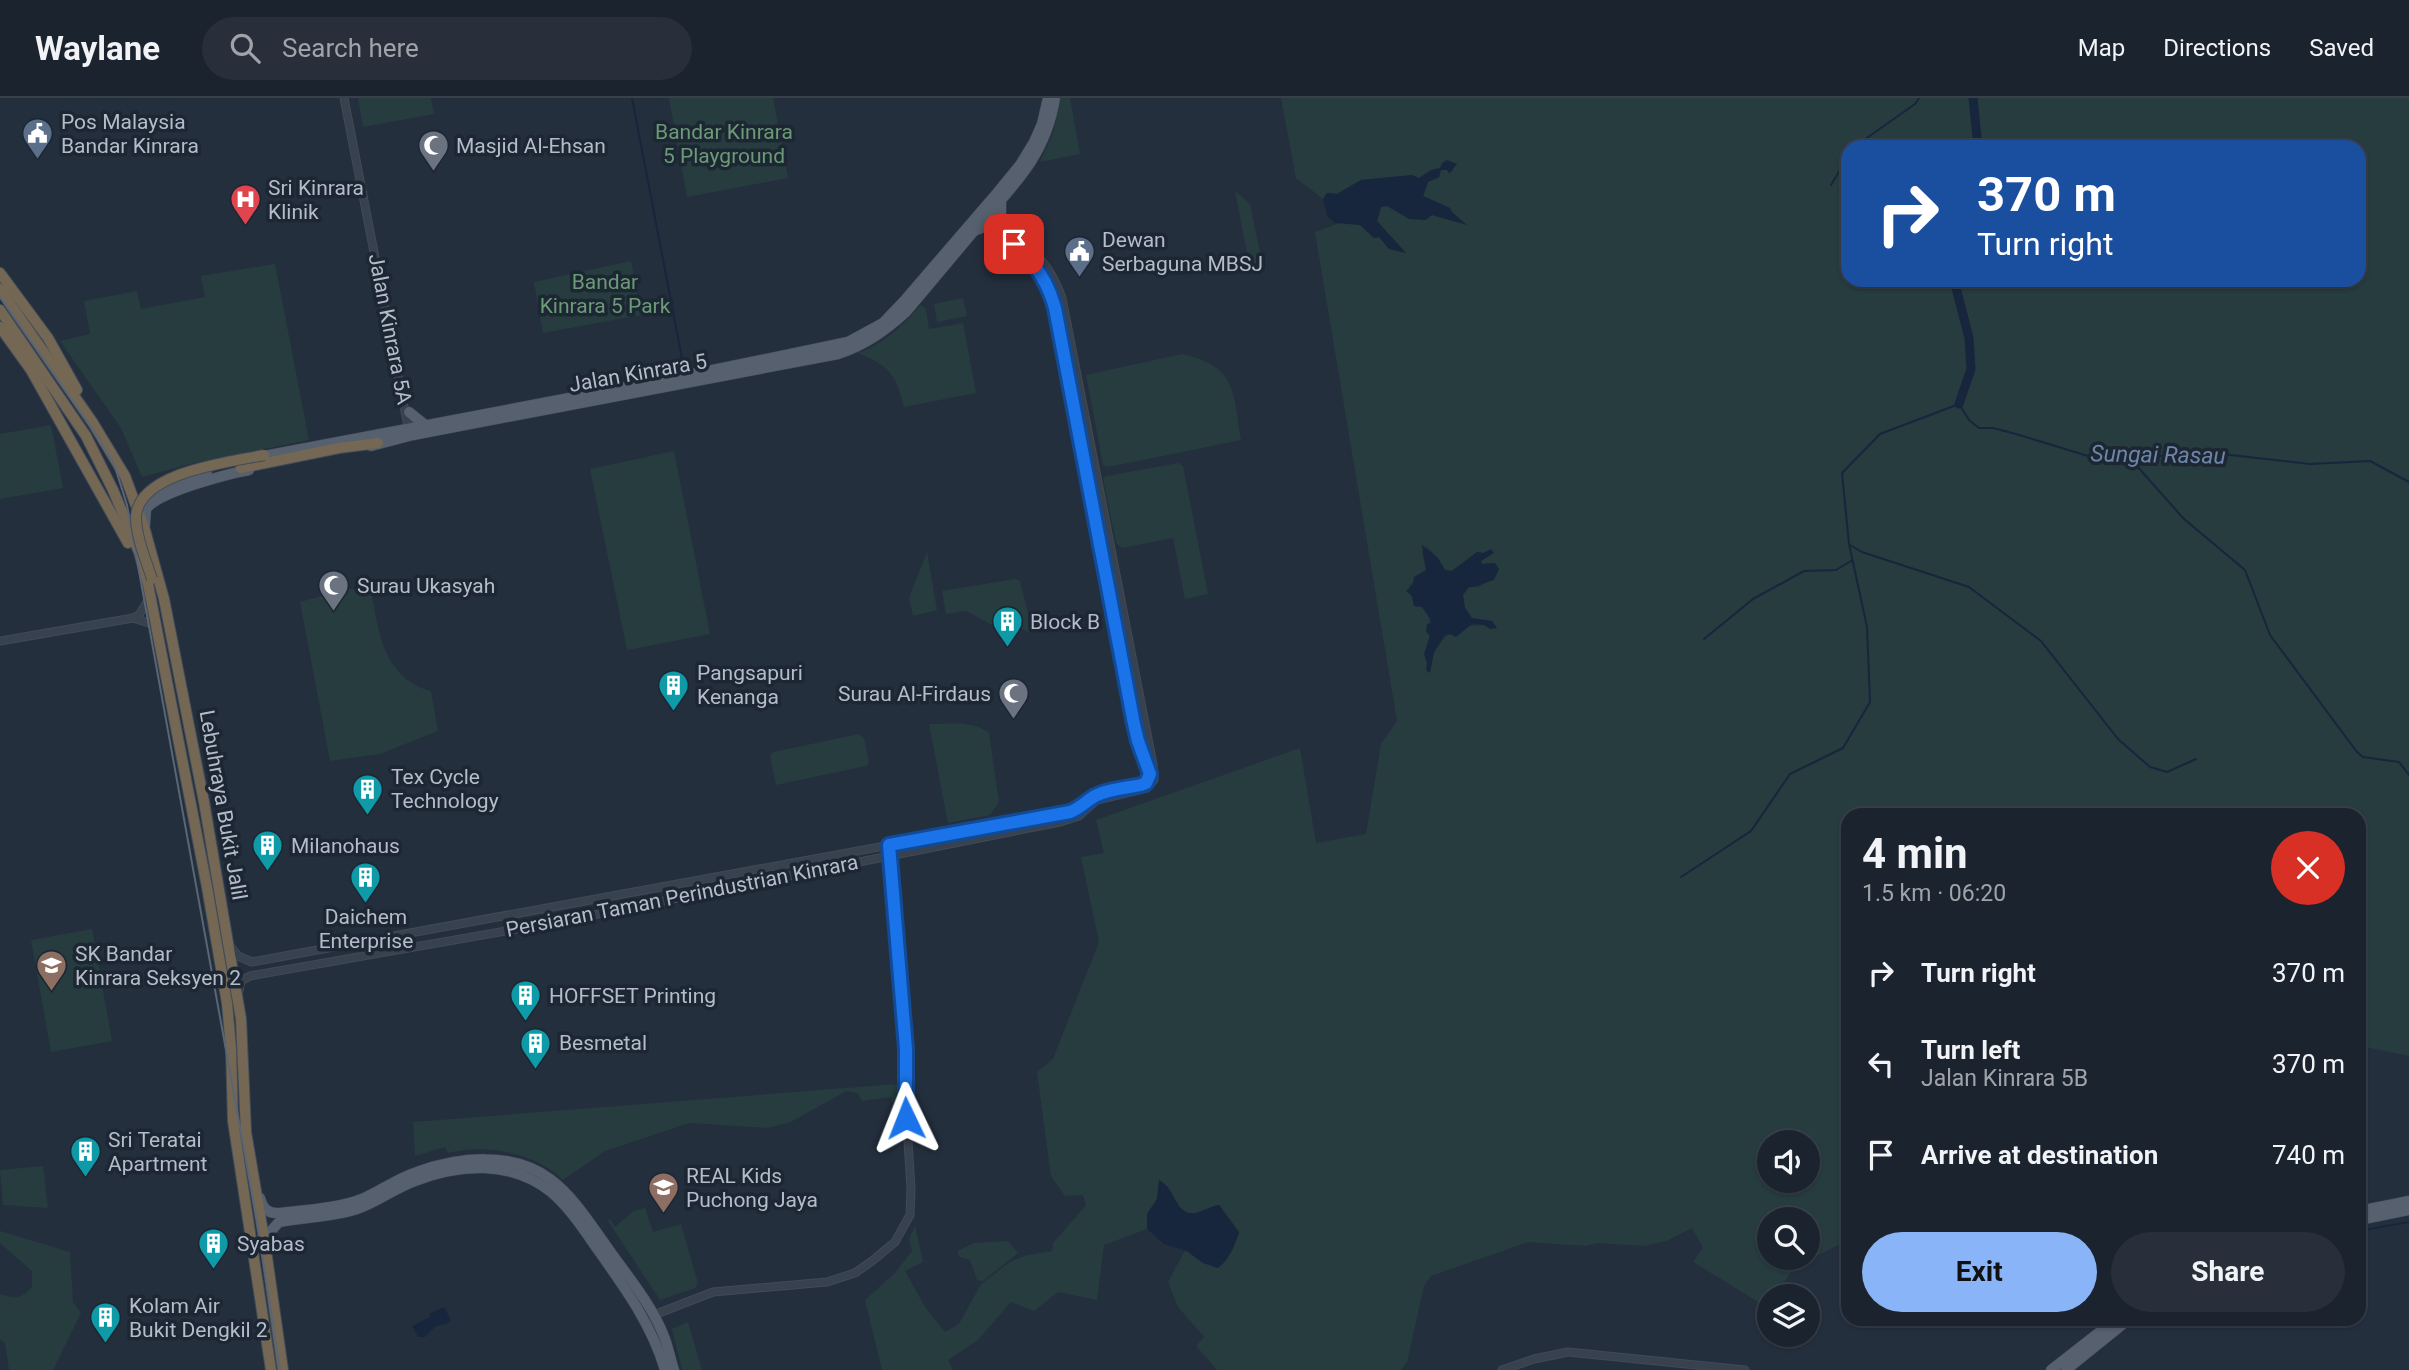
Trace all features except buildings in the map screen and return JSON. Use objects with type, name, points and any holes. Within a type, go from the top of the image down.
[{"type":"highway","points":[[0,272],[48,338],[93,423]]},
{"type":"highway","name":"Lebuhraya Bukit Jalil","points":[[0,289],[93,423],[125,476],[148,541],[164,599],[238,999],[243,1042],[245,1119],[283,1370]]},
{"type":"highway","name":"Lebuhraya Bukit Jalil","points":[[0,310],[86,436],[111,483],[139,552],[161,646],[228,1003],[233,1121],[271,1370]]},
{"type":"highway","points":[[0,327],[31,370],[122,531],[137,565],[159,654],[164,662]]},
{"type":"highway","points":[[40,370],[101,476]]},
{"type":"highway","points":[[241,468],[359,444],[379,443]]},
{"type":"highway","points":[[161,646],[162,629],[136,519],[139,507],[146,495],[160,483],[194,470],[264,455]]},
{"type":"main road","name":"Jalan Kinrara 5","points":[[148,541],[144,514],[150,504],[232,473],[355,450],[379,443],[408,426],[664,380],[848,342],[883,323],[985,212],[1027,155],[1042,124],[1048,98]]},
{"type":"main road","name":"Jalan Kinrara 5","points":[[125,476],[138,495],[145,497],[211,469],[264,455],[408,426],[761,370],[850,350],[886,330],[906,312],[976,230],[985,212],[1001,201],[1035,158],[1052,117],[1055,98]]},
{"type":"main road","points":[[976,230],[998,224],[1001,201]]},
{"type":"main road","points":[[266,1250],[279,1222],[363,1198],[408,1175],[456,1161],[508,1161],[550,1179],[582,1212],[648,1317],[664,1336],[674,1370]]},
{"type":"main road","points":[[256,1187],[262,1205],[271,1213],[309,1213]]},
{"type":"main road","points":[[2366,1212],[2409,1201]]},
{"type":"main road","points":[[2366,1213],[2409,1210]]},
{"type":"main road","points":[[648,1317],[665,1370]]},
{"type":"main road","points":[[2051,1370],[2107,1326]]},
{"type":"main road","points":[[2066,1370],[2121,1326]]},
{"type":"street","name":"Jalan Kinrara 5A","points":[[346,98],[408,426]]},
{"type":"street","points":[[985,212],[1040,273],[1052,297],[1134,724],[1150,764]]},
{"type":"street","points":[[0,641],[133,618],[139,615],[147,601]]},
{"type":"street","points":[[133,618],[152,624]]},
{"type":"street","name":"Persiaran Taman Perindustrian Kinrara","points":[[228,944],[238,956],[252,962],[1070,812],[1079,809],[1094,796],[1146,783],[1150,764]]},
{"type":"street","name":"Persiaran Taman Perindustrian Kinrara","points":[[238,999],[242,981],[250,976],[568,919],[1075,818],[1097,800],[1142,790],[1150,785],[1154,780],[1150,764]]},
{"type":"street","points":[[648,1317],[713,1292],[818,1283],[855,1273],[895,1242],[910,1215],[906,1049],[889,845]]},
{"type":"street","points":[[1502,1370],[1521,1362],[1568,1352],[1745,1370]]},
{"type":"green space","points":[[358,98],[431,98],[434,114],[363,127]]},
{"type":"green space","name":"Bandar Kinrara 5 Playground","points":[[669,98],[773,98],[788,178],[687,197]]},
{"type":"green space","points":[[1061,98],[1070,98],[1080,154],[1040,162],[1053,133]]},
{"type":"green space","points":[[1281,98],[2409,98],[2409,1056],[2366,1047],[2366,808],[1841,808],[1841,1244],[1820,1254],[1820,1207],[1757,1207],[1757,1270],[1793,1270],[1783,1284],[1757,1284],[1757,1301],[1693,1262],[1703,1248],[1692,1228],[1666,1241],[1644,1246],[1528,1242],[1431,1276],[1424,1286],[1407,1362],[1401,1370],[1217,1370],[1196,1346],[1204,1337],[1178,1307],[1168,1282],[1187,1251],[1218,1268],[1228,1257],[1239,1232],[1219,1205],[1195,1213],[1185,1211],[1177,1204],[1169,1189],[1159,1181],[1157,1199],[1147,1214],[1147,1229],[1104,1245],[1097,1300],[1058,1292],[1034,1311],[1011,1302],[978,1340],[948,1360],[953,1370],[882,1370],[865,1300],[895,1273],[912,1251],[909,1239],[915,1225],[923,1262],[905,1271],[925,1307],[945,1332],[959,1324],[981,1284],[1010,1262],[1027,1255],[1052,1251],[1053,1243],[1086,1205],[1083,1195],[1065,1196],[1051,1176],[1037,1072],[1053,1059],[1099,942],[1081,857],[1104,853],[1096,820],[1300,748],[1316,843],[1366,834],[1381,744],[1397,721],[1315,232],[1342,222],[1360,225],[1374,238],[1379,237],[1389,249],[1405,252],[1377,221],[1381,207],[1432,215],[1465,224],[1423,196],[1428,182],[1439,177],[1440,170],[1443,169],[1431,171],[1419,178],[1412,175],[1361,180],[1337,194],[1327,193],[1323,199],[1296,178]],"holes":[[[1426,546],[1445,570],[1452,571],[1477,552],[1483,553],[1482,564],[1488,563],[1487,581],[1479,587],[1469,587],[1462,595],[1465,608],[1472,619],[1492,621],[1496,627],[1473,626],[1454,631],[1440,643],[1430,664],[1427,663],[1426,656],[1431,631],[1428,616],[1422,607],[1414,606],[1409,586],[1426,570],[1422,552]]]},
{"type":"green space","points":[[1235,191],[1250,204],[1261,257],[1256,263],[1249,262]]},
{"type":"green space","name":"Bandar Kinrara 5 Park","points":[[631,261],[641,315],[543,333],[534,282]]},
{"type":"green space","points":[[275,264],[309,440],[194,463],[142,477],[121,428],[60,341],[90,334],[84,301],[137,291],[141,309],[205,297],[201,276]]},
{"type":"green space","points":[[963,298],[967,316],[937,322],[934,304]]},
{"type":"green space","points":[[921,305],[926,309],[929,329],[963,323],[976,393],[904,407],[898,387],[885,367],[858,353],[876,345],[892,333]]},
{"type":"green space","points":[[1182,354],[1200,359],[1223,374],[1233,395],[1241,440],[1108,467],[1103,465],[1086,375]]},
{"type":"green space","points":[[51,425],[63,488],[0,499],[0,434]]},
{"type":"green space","points":[[674,451],[710,634],[627,650],[590,469]]},
{"type":"green space","points":[[1178,463],[1183,466],[1208,594],[1185,599],[1173,538],[1122,548],[1116,543],[1103,479]]},
{"type":"green space","points":[[927,552],[937,610],[913,616],[909,598]]},
{"type":"green space","points":[[1015,579],[1020,581],[1033,633],[1017,626],[992,625],[966,611],[946,614],[942,591]]},
{"type":"green space","points":[[347,589],[371,589],[380,636],[386,650],[402,675],[415,685],[431,691],[438,731],[380,754],[330,761],[300,602]]},
{"type":"green space","points":[[929,724],[968,724],[989,733],[999,802],[990,815],[948,823]]},
{"type":"green space","points":[[859,734],[864,738],[869,763],[866,766],[776,785],[770,756],[773,752]]},
{"type":"green space","points":[[92,929],[112,1041],[51,1052],[31,940]]},
{"type":"green space","points":[[897,1084],[898,1101],[892,1102],[891,1097],[862,1101],[857,1093],[846,1091],[791,1122],[768,1128],[689,1123],[605,1151],[563,1180],[539,1163],[493,1150],[448,1153],[445,1147],[415,1156],[413,1122]]},
{"type":"green space","points":[[43,1166],[48,1208],[3,1205],[0,1170]]},
{"type":"green space","points":[[645,1208],[653,1232],[681,1224],[698,1283],[695,1288],[660,1300],[608,1221],[610,1219],[615,1227],[634,1211]]},
{"type":"green space","points":[[0,1231],[70,1252],[73,1302],[81,1313],[53,1370],[9,1370],[5,1343],[0,1339],[0,1294],[14,1297],[24,1294],[32,1287],[32,1271],[0,1243]]},
{"type":"green space","points":[[1008,1241],[1018,1253],[983,1281],[977,1280],[970,1260],[960,1257],[957,1251],[974,1243]]},
{"type":"green space","points":[[688,1322],[702,1370],[682,1370],[672,1329]]},
{"type":"water","points":[[1447,160],[1457,164],[1449,174],[1448,170],[1441,170],[1439,177],[1428,182],[1423,196],[1450,208],[1467,225],[1432,215],[1426,220],[1409,219],[1387,206],[1381,207],[1377,221],[1406,253],[1389,249],[1379,237],[1374,238],[1360,225],[1335,223],[1327,216],[1323,199],[1327,193],[1337,194],[1361,180],[1412,175],[1419,178],[1440,168]]},
{"type":"water","points":[[1422,545],[1438,558],[1445,570],[1452,571],[1477,552],[1483,553],[1491,549],[1494,553],[1481,561],[1482,564],[1495,563],[1499,569],[1494,580],[1469,587],[1463,595],[1465,608],[1472,618],[1492,621],[1497,628],[1472,624],[1456,637],[1445,635],[1434,652],[1430,673],[1426,670],[1424,654],[1430,636],[1426,632],[1427,624],[1431,623],[1430,618],[1422,607],[1414,606],[1412,596],[1406,591],[1413,584],[1414,577],[1426,570]]},
{"type":"water","points":[[1159,1180],[1170,1190],[1184,1211],[1196,1213],[1219,1205],[1239,1232],[1228,1257],[1218,1268],[1203,1263],[1187,1251],[1164,1244],[1147,1229],[1147,1214],[1157,1199]]},
{"type":"water","points":[[444,1307],[451,1320],[436,1326],[425,1337],[418,1337],[412,1326]]},
{"type":"waterway","points":[[632,98],[684,369]]},
{"type":"waterway","points":[[1864,140],[1915,104],[1919,98]]},
{"type":"waterway","name":"Sungai Rasau","points":[[1973,98],[1977,140]]},
{"type":"waterway","points":[[1831,185],[1841,169]]},
{"type":"waterway","name":"Sungai Rasau","points":[[1956,287],[1969,338],[1971,369],[1959,404]]},
{"type":"waterway","points":[[1681,877],[1751,831],[1790,774],[1843,748],[1870,702],[1867,627],[1849,544],[1842,473],[1880,434],[1959,404],[1969,420],[1979,428],[1993,428],[2088,456],[2222,454],[2310,464],[2370,461],[2409,482]]},
{"type":"waterway","points":[[2128,456],[2184,519],[2245,570],[2270,635],[2357,752],[2363,757],[2399,762],[2409,775]]},
{"type":"waterway","points":[[1850,545],[1862,552],[1969,587],[2041,641],[2118,739],[2150,767],[2167,772],[2196,759]]},
{"type":"waterway","points":[[1704,639],[1753,599],[1804,571],[1836,570],[1851,561]]},
{"type":"waterway","points":[[2366,1230],[2409,1222]]},
{"type":"tram line","points":[[0,297],[100,440],[115,467],[127,505],[257,1221],[280,1370]]},
{"type":"place","name":"Pos Malaysia Bandar Kinrara","points":[[38,161]]},
{"type":"place","name":"Masjid Al-Ehsan","points":[[433,173]]},
{"type":"place","name":"Sri Kinrara Klinik","points":[[245,227]]},
{"type":"place","name":"Dewan Serbaguna MBSJ","points":[[1079,279]]},
{"type":"place","name":"Surau Ukasyah","points":[[334,613]]},
{"type":"place","name":"Block B","points":[[1007,649]]},
{"type":"place","name":"Pangsapuri Kenanga","points":[[674,712]]},
{"type":"place","name":"Surau Al-Firdaus","points":[[1014,721]]},
{"type":"place","name":"Tex Cycle Technology","points":[[368,816]]},
{"type":"place","name":"Milanohaus","points":[[268,873]]},
{"type":"place","name":"Daichem Enterprise","points":[[366,904]]},
{"type":"place","name":"SK Bandar Kinrara Seksyen 2","points":[[52,993]]},
{"type":"place","name":"HOFFSET Printing","points":[[526,1023]]},
{"type":"place","name":"Besmetal","points":[[536,1070]]},
{"type":"place","name":"Sri Teratai Apartment","points":[[85,1179]]},
{"type":"place","name":"REAL Kids Puchong Jaya","points":[[663,1215]]},
{"type":"place","name":"Syabas","points":[[214,1271]]},
{"type":"place","name":"Kolam Air Bukit Dengkil 2","points":[[106,1345]]},
{"type":"route","points":[[906,1118],[906,1049],[889,845],[1070,812],[1079,809],[1094,796],[1146,783],[1150,774],[1134,724],[1055,308],[1048,286],[1040,273],[1014,244]]}]
